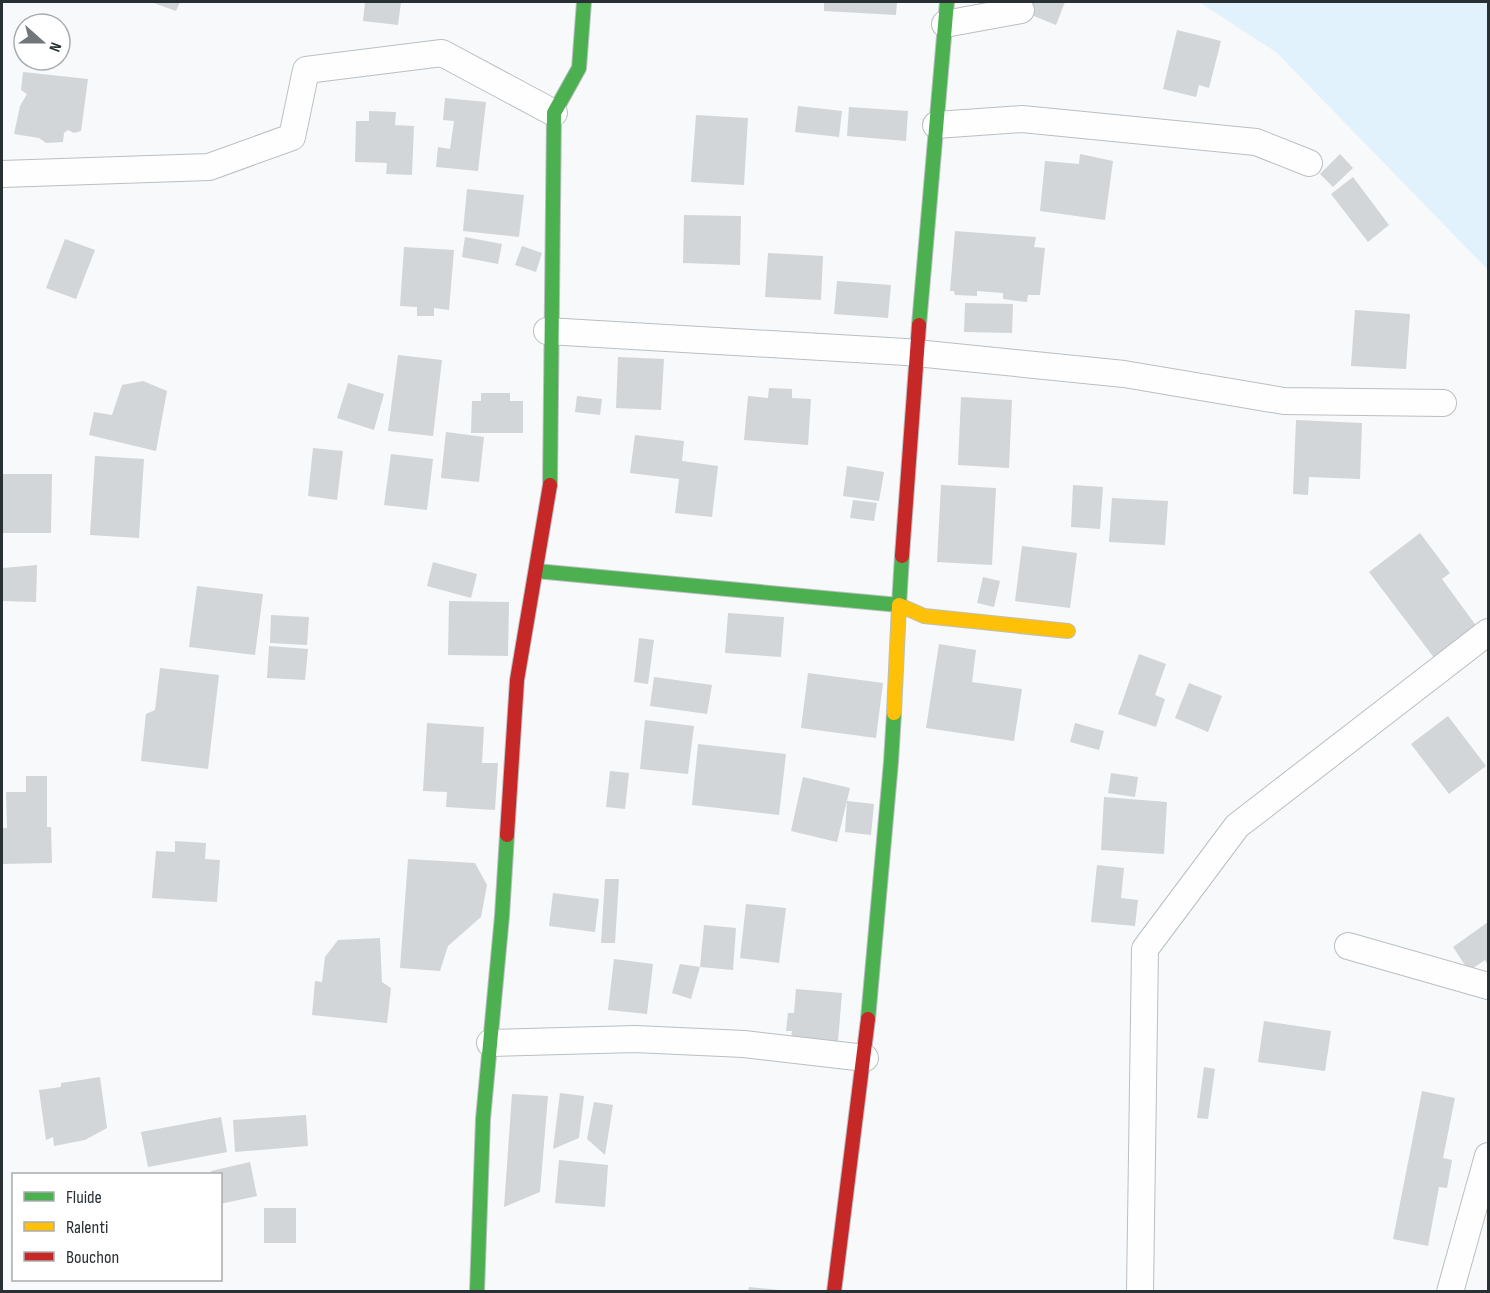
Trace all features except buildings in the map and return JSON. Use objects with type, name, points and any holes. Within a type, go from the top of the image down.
[{"type":"street","points":[[477,1292],[483,1119],[502,916],[517,680],[550,483],[549,331],[554,113],[579,68],[584,2]]},
{"type":"street","points":[[834,1292],[865,1058],[891,762],[916,353],[946,13],[1021,10]]},
{"type":"street","points":[[2,174],[209,166],[292,137],[306,70],[442,53],[554,113]]},
{"type":"street","points":[[936,125],[1022,119],[1256,142],[1309,163]]},
{"type":"street","points":[[549,331],[916,353],[1124,374],[1284,401],[1443,403]]},
{"type":"street","points":[[536,571],[899,605],[924,616],[1068,631]]},
{"type":"street","points":[[1140,1292],[1145,949],[1237,826],[1488,632]]},
{"type":"street","points":[[1348,946],[1488,986]]},
{"type":"street","points":[[490,1043],[635,1039],[744,1044],[865,1058]]},
{"type":"street","points":[[1450,1292],[1484,1182],[1488,1156]]},
{"type":"shaded area","points":[[1199,2],[1488,2],[1488,270],[1276,52]]},
{"type":"traffic: fast","points":[[550,485],[554,113],[579,68],[584,2]]},
{"type":"traffic: fast","points":[[919,325],[947,2]]},
{"type":"traffic: fast","points":[[536,571],[899,605],[902,556]]},
{"type":"traffic: fast","points":[[868,1019],[894,713]]},
{"type":"traffic: fast","points":[[477,1292],[483,1119],[502,916],[507,835]]},
{"type":"traffic: slow","points":[[894,713],[899,605],[924,616],[1068,631]]},
{"type":"traffic: jam","points":[[902,556],[919,325]]},
{"type":"traffic: jam","points":[[507,835],[517,680],[550,485]]},
{"type":"traffic: jam","points":[[834,1292],[868,1019]]}]
